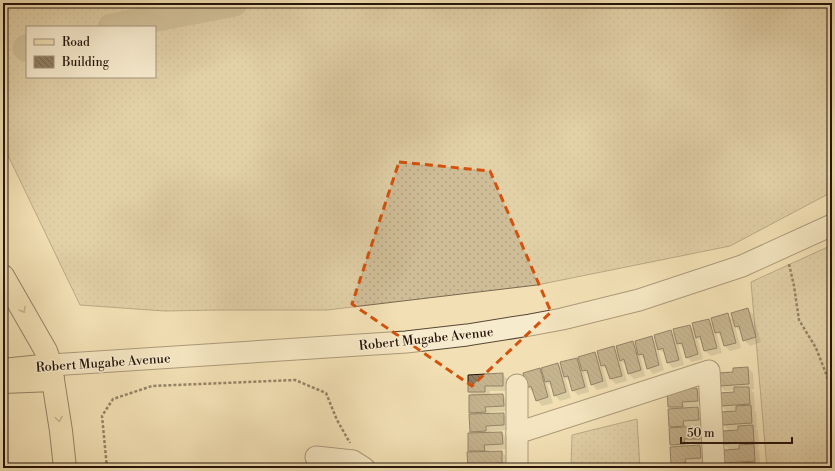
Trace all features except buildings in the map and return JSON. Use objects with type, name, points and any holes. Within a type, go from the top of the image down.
[{"type":"main road","points":[[3,276],[46,351],[52,373],[65,468]]},
{"type":"main road","name":"Robert Mugabe Avenue","points":[[3,370],[52,373]]},
{"type":"main road","name":"Robert Mugabe Avenue","points":[[3,382],[52,373]]},
{"type":"street","name":"Robert Mugabe Avenue","points":[[52,373],[406,342],[467,335],[562,319],[639,300],[742,266],[832,225]]},
{"type":"street","name":"Robert Mugabe Avenue","points":[[52,373],[429,348],[503,338],[573,325],[642,308],[753,271],[832,236]]},
{"type":"street","points":[[517,433],[709,371],[714,468]]},
{"type":"street","points":[[517,385],[517,468]]},
{"type":"street","points":[[316,457],[353,461],[363,467]]},
{"type":"path","points":[[787,256],[794,286],[799,320],[816,348],[832,389]]},
{"type":"path","points":[[107,468],[102,416],[113,400],[152,386],[295,380],[326,393],[337,420],[363,467]]},
{"type":"highlighted area","points":[[399,162],[490,171],[551,312],[472,386],[352,304]]},
{"type":"shaded area","points":[[3,3],[832,3],[832,192],[730,246],[537,285],[327,310],[165,311],[80,305],[3,145]]},
{"type":"shaded area","points":[[832,245],[832,468],[767,468],[751,282]]},
{"type":"shaded area","points":[[637,419],[640,468],[571,468],[572,435]]},
{"type":"waterway","points":[[116,26],[234,3]]}]
